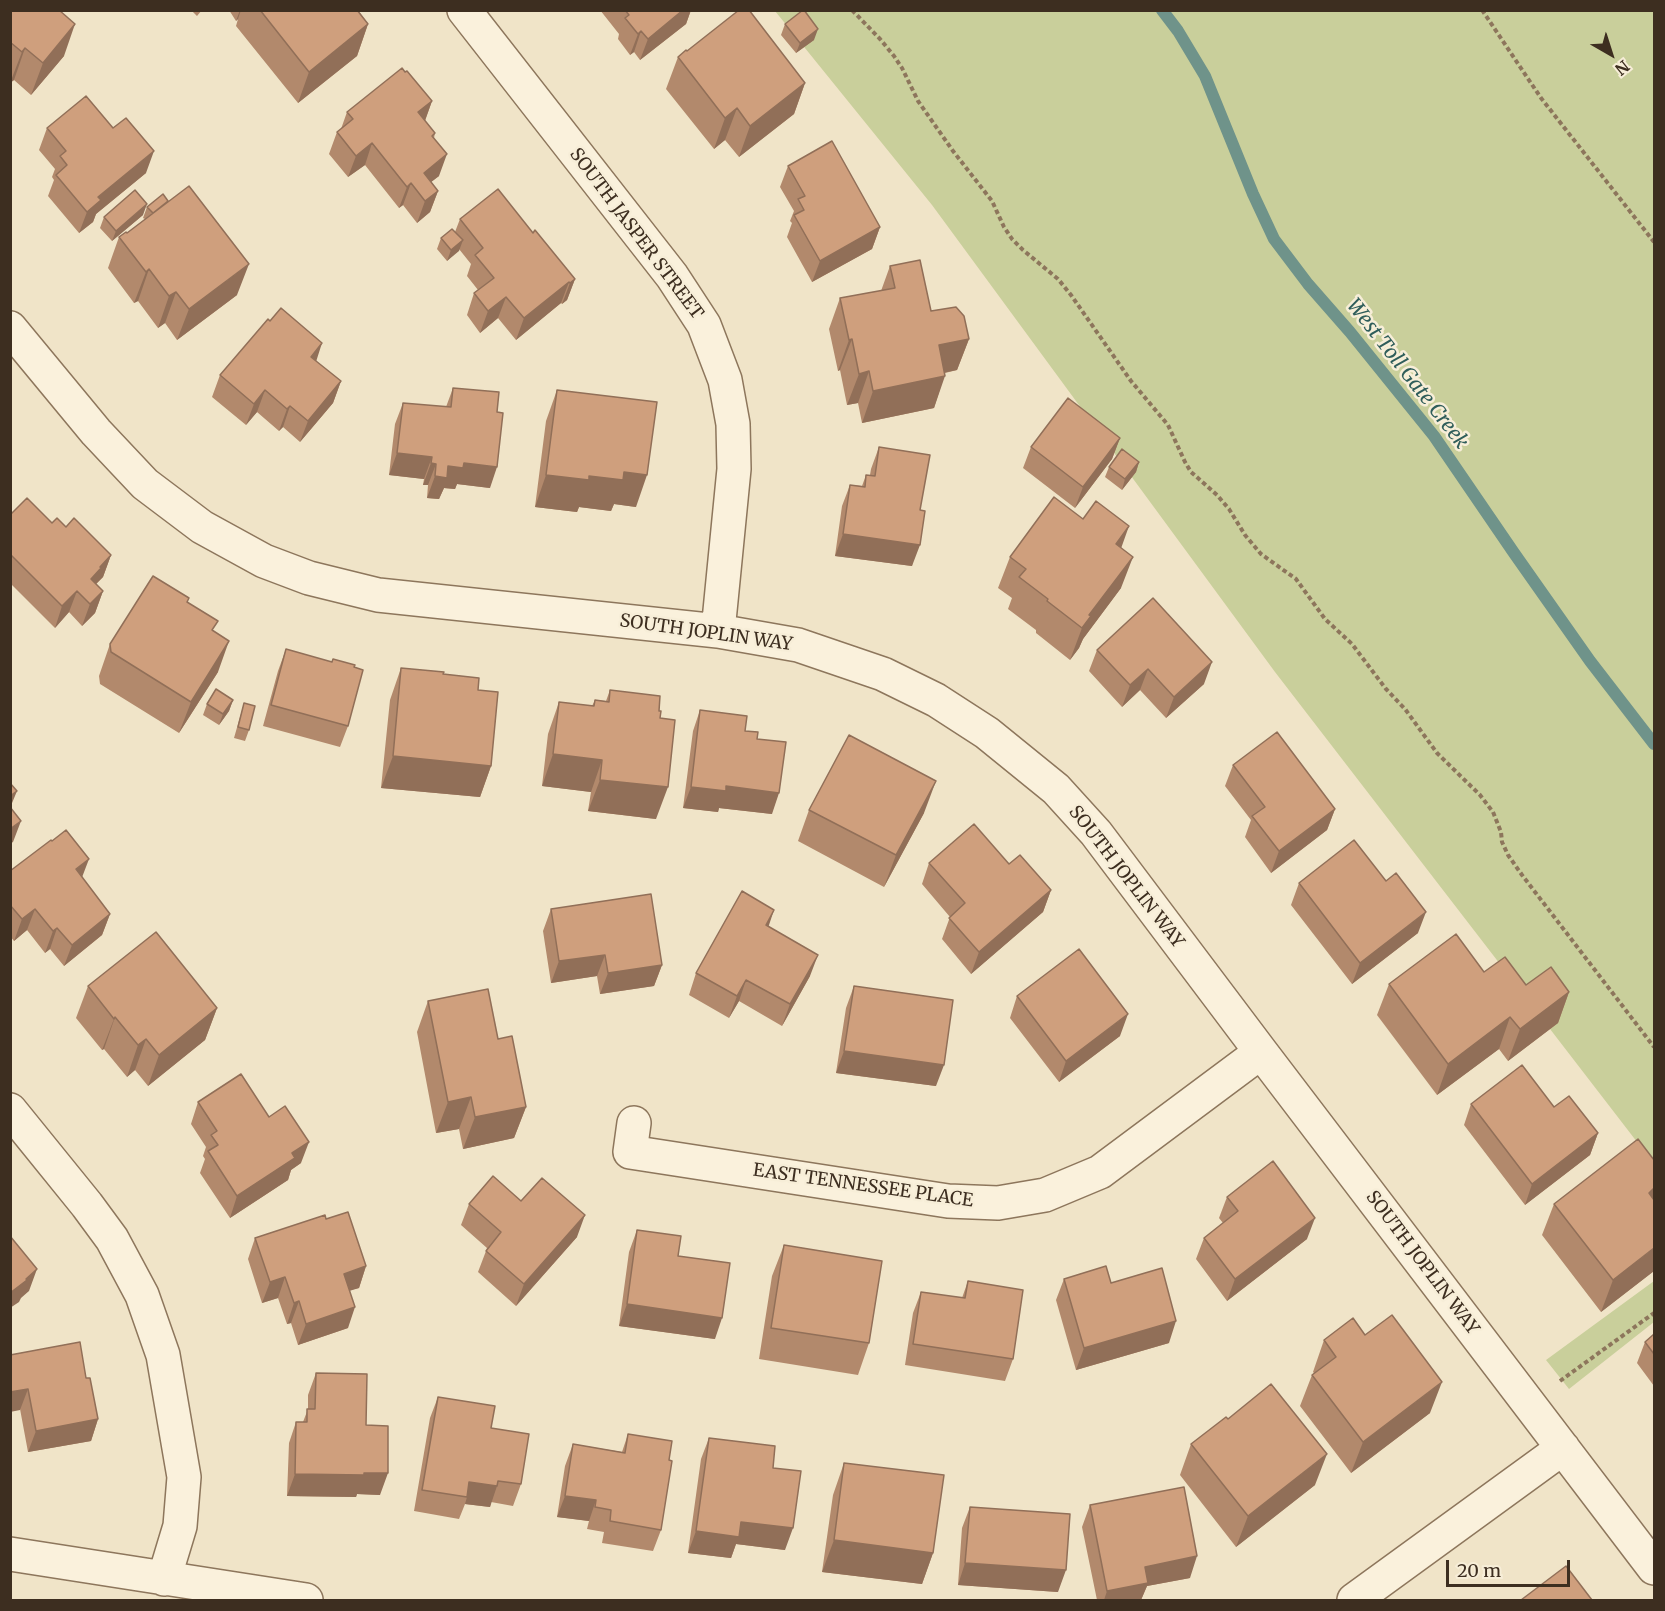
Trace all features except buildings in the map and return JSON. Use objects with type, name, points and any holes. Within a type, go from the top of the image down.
[{"type":"street","name":"SOUTH JASPER STREET","points":[[464,10],[672,276],[704,325],[725,380],[733,424],[734,469],[718,631]]},
{"type":"street","name":"SOUTH JOPLIN WAY","points":[[10,328],[96,432],[145,484],[202,527],[264,561],[309,578],[378,595],[718,631],[798,645],[883,674],[936,700],[987,733],[1056,789],[1096,833],[1654,1568]]},
{"type":"street","name":"EAST TENNESSEE PLACE","points":[[634,1123],[630,1152],[948,1201],[998,1203],[1045,1195],[1100,1172],[1261,1052]]},
{"type":"street","points":[[10,1110],[112,1239],[142,1295],[164,1355],[184,1476],[180,1526],[164,1579]]},
{"type":"street","points":[[1354,1600],[1563,1448]]},
{"type":"street","points":[[10,1554],[306,1600]]},
{"type":"path","points":[[852,10],[894,56],[918,101],[992,201],[1004,227],[1012,238],[1058,279],[1136,388],[1168,424],[1191,472],[1229,509],[1245,535],[1261,554],[1296,579],[1325,619],[1352,644],[1386,689],[1418,725],[1437,753],[1480,795],[1493,812],[1508,855],[1654,1047]]},
{"type":"path","points":[[1482,10],[1541,98],[1654,242]]},
{"type":"path","points":[[1529,1403],[1654,1314]]},
{"type":"green space","points":[[775,11],[1654,11],[1654,1164],[1275,672],[932,205]]},
{"type":"green space","points":[[1654,1281],[1654,1322],[1569,1389],[1546,1360]]},
{"type":"waterway","name":"West Toll Gate Creek","points":[[1162,10],[1178,31],[1205,76],[1274,239],[1308,284],[1434,436],[1590,661],[1654,744]]}]
